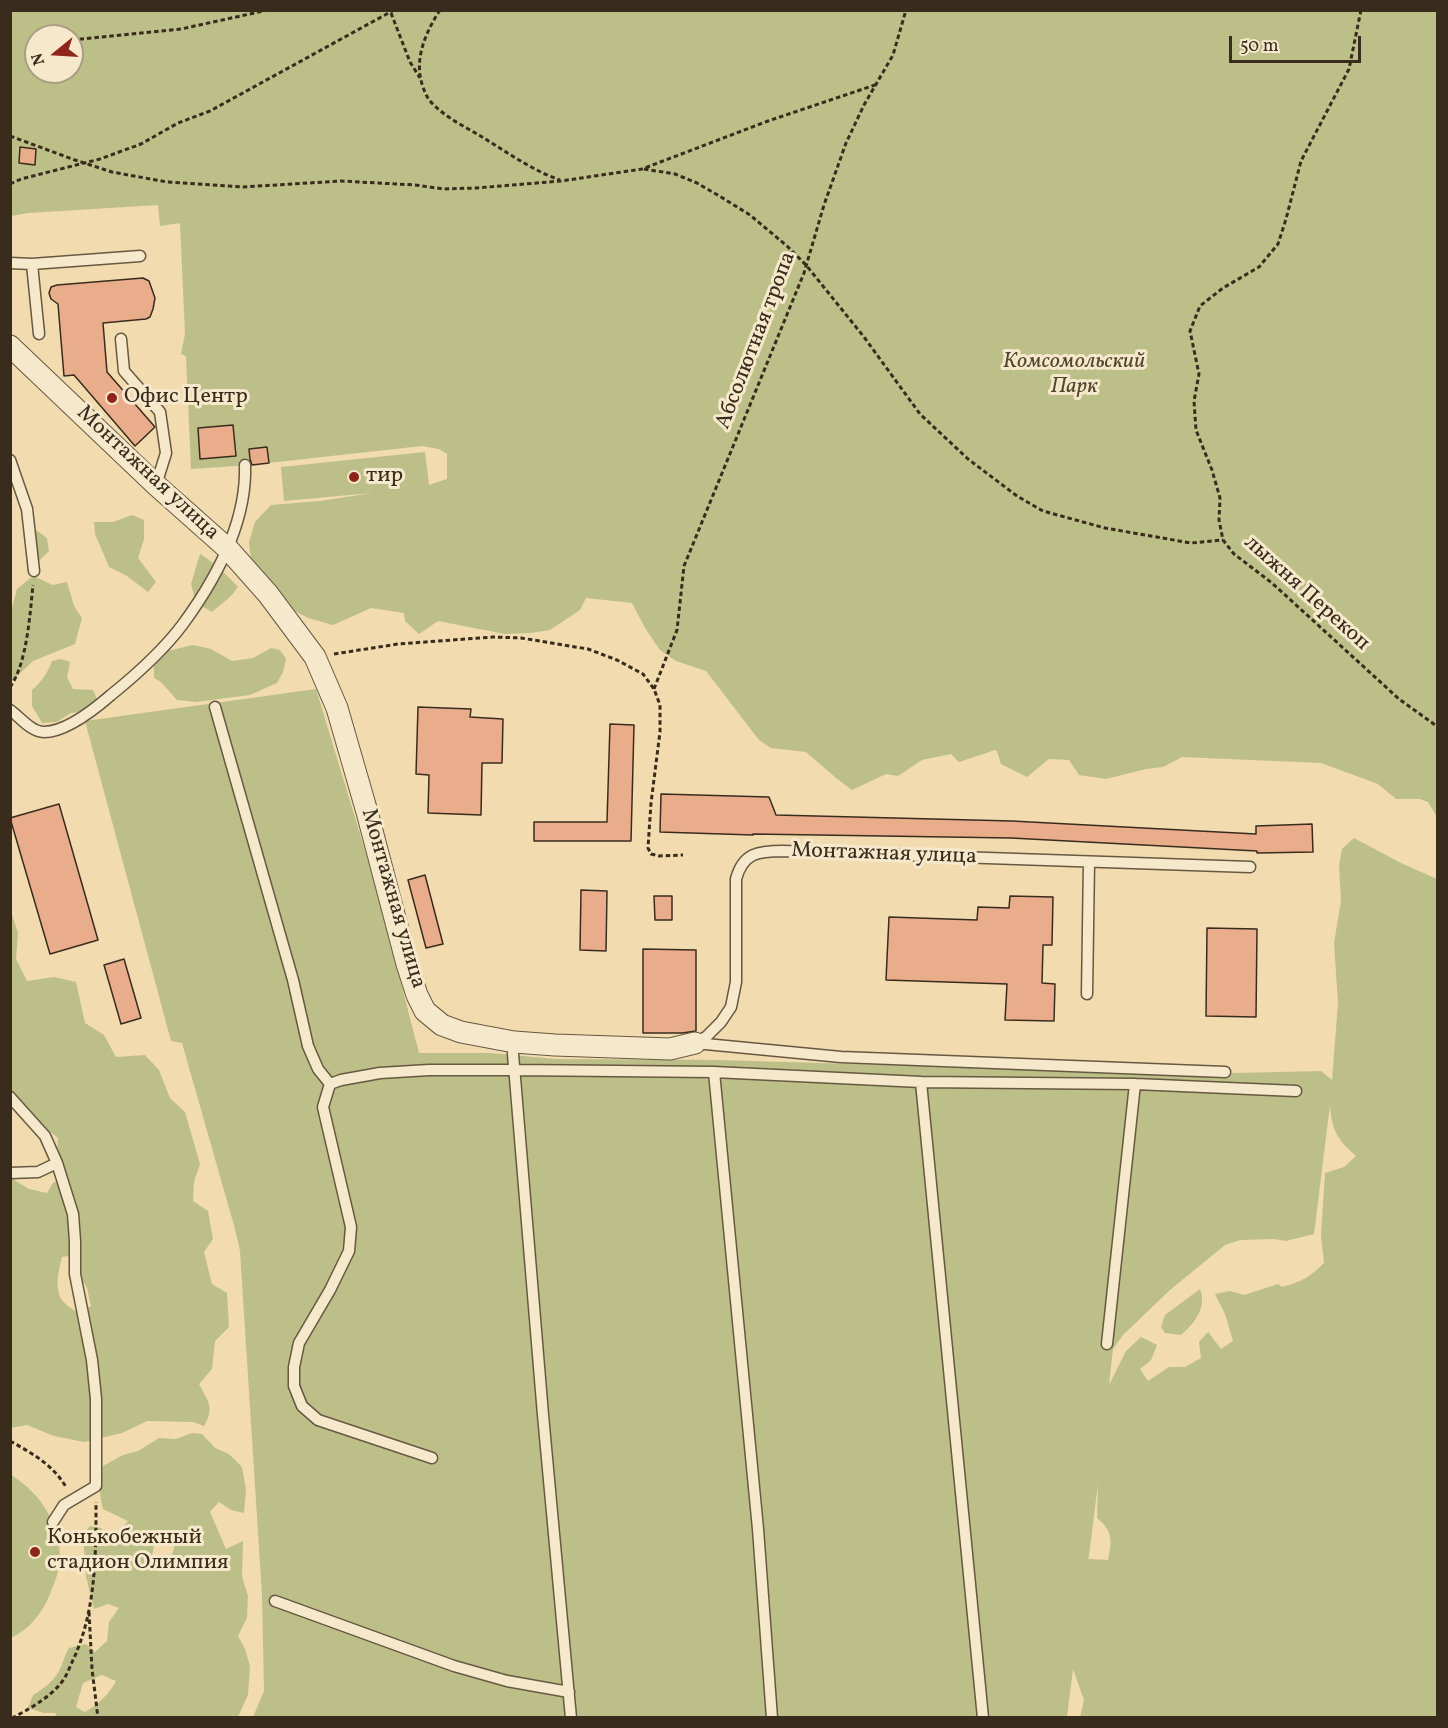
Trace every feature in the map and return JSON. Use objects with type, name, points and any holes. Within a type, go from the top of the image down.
[{"type":"street","name":"Монтажная улица","points":[[10,346],[156,485],[228,549],[268,594],[315,657],[337,708],[407,964],[417,995],[426,1011],[442,1025],[461,1032],[514,1041],[555,1045],[670,1049],[695,1043]]},
{"type":"lane","points":[[10,263],[32,264],[140,256]]},
{"type":"lane","points":[[32,264],[39,334]]},
{"type":"lane","points":[[121,339],[124,371],[160,412],[166,453],[156,485]]},
{"type":"lane","points":[[10,460],[27,509],[34,571]]},
{"type":"lane","points":[[10,710],[26,724],[42,733],[63,727],[98,706],[136,675],[182,625],[203,594],[228,549],[243,499],[245,465]]},
{"type":"lane","points":[[215,707],[293,980],[308,1046],[318,1069],[330,1084]]},
{"type":"lane","name":"Монтажная улица","points":[[695,1043],[706,1037],[721,1022],[731,1007],[736,982],[736,879],[740,866],[749,858],[770,851],[1250,867]]},
{"type":"lane","points":[[1087,993],[1089,862]]},
{"type":"lane","points":[[514,1041],[513,1054],[543,1415],[571,1718]]},
{"type":"lane","points":[[695,1043],[841,1057],[1225,1072]]},
{"type":"lane","points":[[330,1084],[341,1080],[390,1073],[429,1070],[516,1070],[714,1072],[921,1082],[1135,1084],[1296,1091]]},
{"type":"lane","points":[[714,1072],[758,1529],[772,1718]]},
{"type":"lane","points":[[921,1082],[983,1718]]},
{"type":"lane","points":[[330,1084],[323,1107],[351,1227],[349,1251],[330,1290],[299,1343],[294,1367],[294,1386],[302,1406],[318,1420],[432,1458]]},
{"type":"lane","points":[[1107,1344],[1135,1084]]},
{"type":"lane","points":[[10,1097],[45,1136],[57,1163],[73,1214],[75,1274],[92,1360],[96,1399],[96,1486],[64,1505],[53,1522]]},
{"type":"lane","points":[[10,1173],[38,1172],[57,1163]]},
{"type":"lane","points":[[275,1601],[454,1666],[507,1681],[569,1692]]},
{"type":"path","points":[[84,39],[181,29],[268,10]]},
{"type":"path","points":[[421,80],[422,47],[427,33],[441,10]]},
{"type":"path","name":"Абсолютная тропа","points":[[654,689],[677,630],[684,566],[806,265],[846,143],[893,55],[906,10]]},
{"type":"path","name":"лыжня Перекоп","points":[[1361,10],[1349,69],[1301,161],[1278,244],[1259,267],[1223,288],[1200,306],[1190,331],[1199,374],[1194,401],[1196,430],[1220,498],[1219,520],[1223,540],[1234,554],[1272,583],[1400,699],[1437,727]]},
{"type":"path","points":[[10,184],[21,179],[85,164],[141,144],[178,123],[210,111],[392,11],[410,62],[421,80],[428,99],[443,112],[521,161],[561,181]]},
{"type":"path","points":[[10,135],[85,164],[131,177],[167,182],[243,187],[341,181],[444,189],[476,188],[561,181],[642,169],[768,120],[875,85]]},
{"type":"path","points":[[642,169],[675,174],[697,183],[764,227],[806,265],[864,337],[920,414],[968,459],[1017,496],[1043,511],[1105,528],[1181,542],[1223,540]]},
{"type":"path","points":[[10,687],[20,669],[24,650],[30,619],[34,571]]},
{"type":"path","points":[[315,657],[398,644],[521,638],[545,640],[588,649],[617,660],[643,674],[654,689],[660,705],[660,732],[648,848],[651,854],[659,856],[683,855]]},
{"type":"path","points":[[10,1441],[49,1465],[61,1478],[68,1490],[64,1505]]},
{"type":"path","points":[[12,1718],[43,1699],[61,1683],[78,1648],[89,1607],[96,1563],[96,1486]]},
{"type":"path","points":[[89,1607],[92,1670],[98,1718]]},
{"type":"green space","name":"Комсомольский Парк","points":[[11,11],[1437,11],[1437,817],[1428,802],[1420,799],[1396,799],[1378,784],[1321,763],[1182,757],[1163,767],[1106,779],[1079,775],[1069,760],[1049,759],[1027,777],[1001,764],[995,750],[959,762],[951,754],[922,760],[898,776],[886,774],[852,790],[806,752],[771,748],[759,740],[706,671],[676,661],[660,650],[632,603],[586,598],[580,610],[550,630],[530,633],[505,634],[438,621],[419,634],[405,621],[404,613],[371,608],[333,625],[308,618],[293,610],[253,578],[249,542],[255,522],[271,505],[320,501],[372,493],[284,501],[281,467],[425,452],[429,485],[447,479],[447,454],[439,449],[422,446],[250,465],[191,469],[186,356],[181,354],[185,334],[180,223],[160,226],[158,205],[11,216]]},
{"type":"green space","points":[[132,515],[144,520],[144,539],[138,558],[156,582],[148,592],[127,576],[109,567],[95,534],[94,522],[113,522]]},
{"type":"green space","points":[[36,530],[47,538],[49,551],[38,562],[27,539]]},
{"type":"green space","points":[[200,554],[211,561],[238,587],[212,612],[196,603],[191,584]]},
{"type":"green space","points":[[33,576],[53,585],[67,582],[74,606],[82,618],[75,644],[33,661],[11,682],[11,612],[17,589]]},
{"type":"green space","points":[[193,645],[211,649],[232,661],[253,658],[271,648],[280,650],[286,659],[277,683],[250,695],[196,702],[177,700],[161,682],[154,678],[154,659],[157,649],[172,650]]},
{"type":"green space","points":[[61,659],[70,662],[67,677],[73,689],[93,690],[98,701],[91,711],[71,713],[57,722],[42,723],[32,706],[32,690],[44,677],[52,661]]},
{"type":"green space","points":[[316,689],[377,890],[419,1053],[490,1053],[556,1059],[719,1060],[1191,1074],[1321,1071],[1332,1080],[1338,1003],[1334,943],[1341,901],[1339,865],[1342,849],[1354,838],[1437,879],[1437,1717],[1080,1717],[1084,1700],[1073,1669],[1067,1717],[253,1717],[264,1691],[262,1595],[240,1251],[182,1043],[171,1041],[85,721]],"holes":[[[1330,1105],[1332,1122],[1337,1134],[1344,1145],[1356,1156],[1344,1167],[1325,1173],[1321,1235],[1324,1263],[1305,1278],[1282,1287],[1278,1284],[1244,1295],[1230,1291],[1215,1294],[1225,1314],[1233,1341],[1221,1349],[1208,1332],[1199,1342],[1201,1358],[1185,1367],[1169,1367],[1148,1381],[1140,1369],[1151,1360],[1157,1345],[1141,1337],[1126,1351],[1109,1385],[1113,1349],[1123,1335],[1170,1290],[1225,1245],[1240,1240],[1286,1241],[1314,1234]],[[1098,1484],[1097,1518],[1109,1532],[1110,1547],[1108,1560],[1089,1559],[1088,1563]]]},
{"type":"green space","points":[[10,909],[18,933],[16,959],[27,981],[54,977],[76,982],[85,1023],[104,1035],[116,1057],[145,1055],[159,1070],[170,1098],[185,1112],[200,1164],[194,1181],[193,1201],[208,1211],[213,1239],[204,1252],[212,1284],[227,1293],[229,1327],[215,1341],[212,1369],[199,1384],[210,1409],[204,1426],[193,1422],[147,1421],[122,1433],[84,1442],[54,1436],[27,1425],[11,1428],[11,1178],[29,1189],[47,1193],[53,1183],[64,1178],[57,1155],[58,1138],[11,1100]],"holes":[[[74,1255],[76,1270],[87,1288],[91,1306],[78,1313],[65,1304],[58,1290],[62,1257]]]},
{"type":"green space","points":[[1200,1289],[1201,1308],[1191,1325],[1181,1335],[1165,1333],[1161,1327],[1165,1315]]},
{"type":"green space","points":[[192,1433],[202,1434],[215,1448],[229,1454],[242,1467],[246,1490],[244,1513],[231,1510],[219,1502],[210,1512],[226,1549],[243,1541],[242,1577],[248,1596],[247,1618],[238,1636],[250,1666],[248,1695],[238,1717],[55,1718],[56,1713],[44,1713],[28,1708],[33,1695],[48,1685],[57,1675],[69,1648],[86,1644],[95,1652],[107,1641],[109,1622],[119,1608],[108,1604],[94,1609],[86,1576],[83,1535],[90,1526],[101,1528],[111,1542],[128,1521],[103,1509],[100,1488],[103,1466],[123,1455],[138,1451],[159,1438],[176,1439]],"holes":[[[165,1540],[175,1544],[172,1555],[152,1556],[154,1546]],[[102,1675],[116,1681],[110,1691],[85,1712],[76,1707],[83,1683]]]},
{"type":"green space","name":"Конькобежный стадион Олимпия","points":[[10,1474],[32,1492],[49,1514],[55,1526],[60,1554],[57,1575],[43,1608],[30,1625],[11,1638]]},
{"type":"building","points":[[20,147],[36,149],[35,165],[19,163]]},
{"type":"building","points":[[143,278],[149,281],[155,298],[150,317],[103,323],[107,372],[155,427],[135,446],[74,375],[64,376],[58,304],[51,299],[49,293],[51,287],[57,285]]},
{"type":"building","points":[[233,425],[236,456],[200,459],[198,428]]},
{"type":"building","points":[[267,447],[269,463],[252,465],[249,449]]},
{"type":"building","points":[[418,707],[471,709],[470,717],[503,719],[502,763],[482,763],[481,815],[428,813],[429,775],[416,774]]},
{"type":"building","points":[[610,724],[634,725],[631,841],[534,841],[534,822],[607,822]]},
{"type":"building","points":[[661,794],[769,797],[776,815],[1012,821],[1256,834],[1256,826],[1312,824],[1313,852],[1257,853],[1257,851],[1011,838],[660,832]]},
{"type":"building","points":[[59,804],[98,940],[50,954],[10,818]]},
{"type":"building","points":[[425,875],[443,944],[426,948],[408,880]]},
{"type":"building","points":[[581,890],[607,891],[606,951],[580,950]]},
{"type":"building","points":[[654,896],[672,896],[672,920],[655,920]]},
{"type":"building","points":[[1010,896],[1053,897],[1052,945],[1043,945],[1042,983],[1055,984],[1054,1021],[1005,1020],[1007,984],[886,980],[889,917],[977,920],[978,907],[1009,908]]},
{"type":"building","points":[[1207,928],[1257,929],[1256,1017],[1206,1016]]},
{"type":"building","points":[[643,949],[696,950],[696,1031],[643,1033]]},
{"type":"building","points":[[124,959],[141,1018],[121,1024],[104,965]]},
{"type":"place","name":"Офис Центр","points":[[112,398]]},
{"type":"place","name":"тир","points":[[354,477]]},
{"type":"place","name":"Конькобежный стадион Олимпия","points":[[35,1552]]}]
